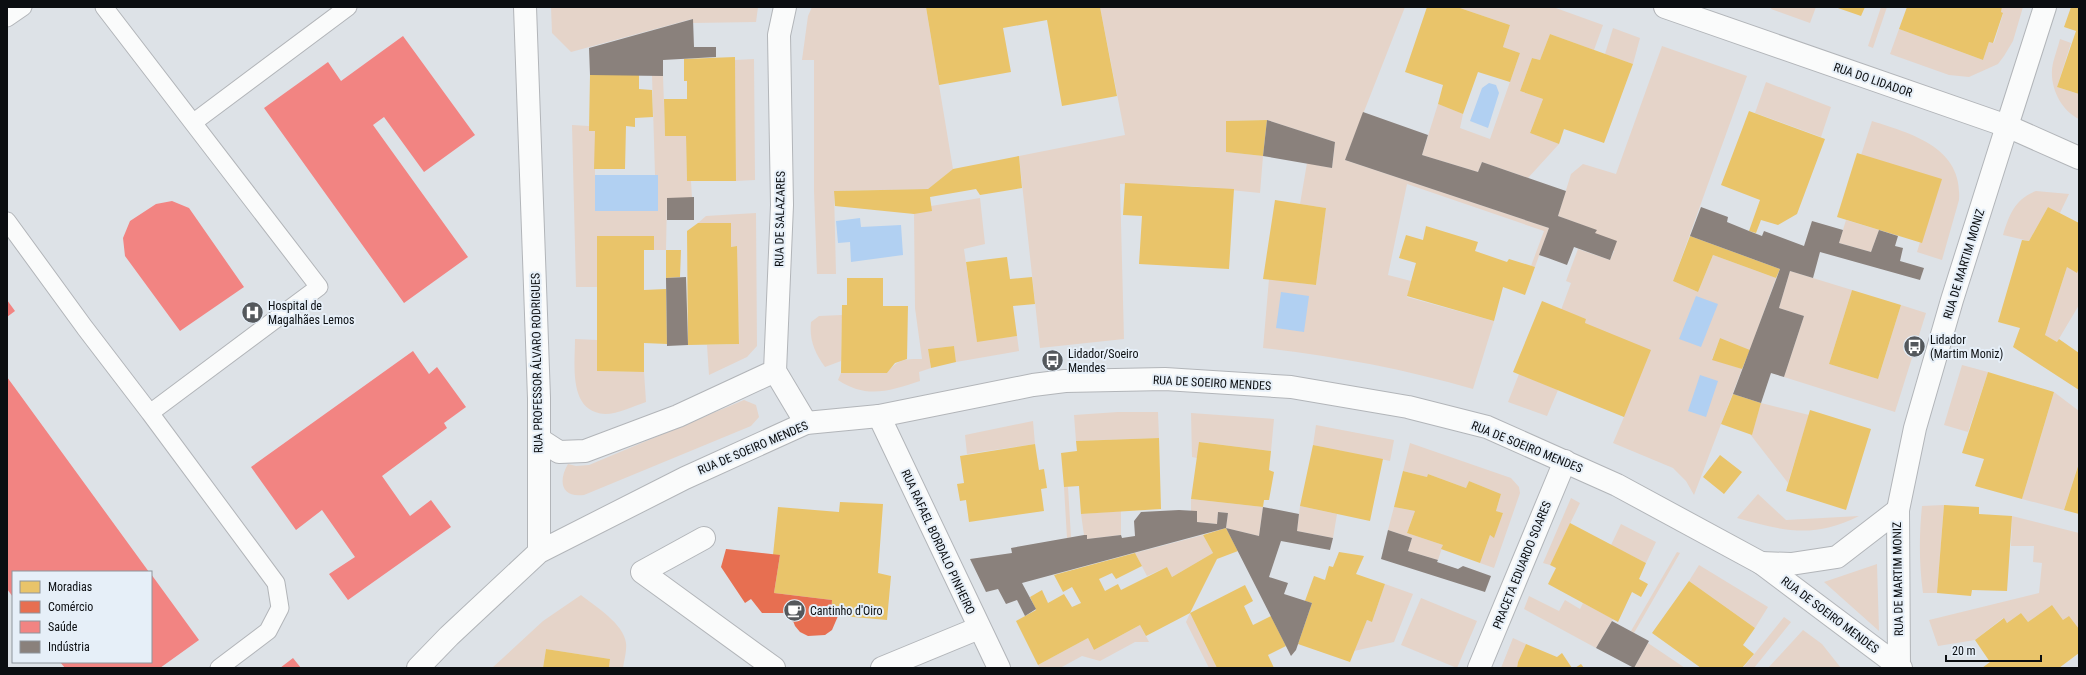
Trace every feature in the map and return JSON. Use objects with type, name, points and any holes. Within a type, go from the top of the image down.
[{"type":"street","name":"RUA PROFESSOR ÁLVARO RODRIGUES","points":[[525,7],[539,398],[539,552]]},
{"type":"street","name":"RUA DE SALAZARES","points":[[775,371],[782,205],[779,35],[785,7]]},
{"type":"street","name":"RUA DO LIDADOR","points":[[1665,7],[2007,126],[2079,158]]},
{"type":"street","name":"RUA DE MARTIM MONIZ","points":[[1900,667],[1898,510],[1916,428],[1952,300],[2045,7]]},
{"type":"street","points":[[539,439],[559,452],[584,451],[678,416],[775,371],[806,423]]},
{"type":"street","name":"RUA DE SOEIRO MENDES","points":[[539,552],[685,478],[806,423],[879,416],[1033,385],[1065,381],[1184,379],[1291,388],[1408,407],[1487,427],[1565,461],[1617,486],[1761,563],[1900,667]]},
{"type":"street","name":"RUA RAFAEL BORDALO PINHEIRO","points":[[879,416],[999,668]]},
{"type":"street","name":"PRACETA EDUARDO SOARES","points":[[1479,668],[1565,461]]},
{"type":"street","name":"RUA DE SOEIRO MENDES","points":[[1761,563],[1791,564],[1837,557],[1898,510]]},
{"type":"street","points":[[704,538],[642,572],[774,668]]},
{"type":"street","points":[[418,668],[539,552]]},
{"type":"street","points":[[882,668],[979,628]]},
{"type":"lane","points":[[7,18],[23,7]]},
{"type":"lane","points":[[104,7],[194,122],[319,287],[150,413]]},
{"type":"lane","points":[[194,122],[348,7]]},
{"type":"lane","points":[[7,221],[85,328],[276,583],[280,608],[268,631],[219,668]]},
{"type":"shaded area","points":[[551,7],[758,7],[756,22],[693,23],[692,19],[571,52],[552,33]]},
{"type":"shaded area","points":[[812,7],[926,7],[953,169],[928,189],[834,191],[836,274],[817,274],[814,191],[814,60],[802,60],[808,16]]},
{"type":"shaded area","points":[[1100,7],[1405,7],[1345,160],[1549,228],[1535,267],[1531,266],[1544,231],[1407,184],[1388,275],[1411,281],[1407,297],[1494,321],[1473,389],[1421,375],[1369,364],[1263,348],[1269,279],[1316,285],[1326,208],[1300,204],[1307,163],[1332,168],[1335,142],[1267,120],[1226,121],[1226,152],[1263,156],[1260,193],[1191,186],[1120,184],[1124,339],[1040,348],[1019,156],[1125,135]]},
{"type":"shaded area","points":[[1457,7],[1553,7],[1603,25],[1594,50],[1550,34],[1540,60],[1532,58],[1520,91],[1543,99],[1530,133],[1559,144],[1528,178],[1482,162],[1478,172],[1422,155],[1438,104],[1463,114],[1460,128],[1490,139],[1520,53],[1503,47],[1510,25]]},
{"type":"shaded area","points":[[1772,7],[1816,7],[1810,23],[1771,9]]},
{"type":"shaded area","points":[[1881,7],[1887,7],[1873,48],[1868,46]]},
{"type":"shaded area","points":[[2002,7],[2023,7],[2013,41],[1998,64],[1969,77],[1949,75],[1890,54],[1899,29],[1983,60],[1989,42],[1994,43],[2003,14],[2001,12]]},
{"type":"shaded area","points":[[1613,28],[1640,38],[1633,64],[1605,54]]},
{"type":"shaded area","points":[[2060,39],[2071,43],[2057,87],[2079,94],[2079,119],[2072,115],[2061,103],[2054,88],[2052,71]]},
{"type":"shaded area","points":[[1662,46],[1747,76],[1673,281],[1698,292],[1713,255],[1776,278],[1750,350],[1720,338],[1712,359],[1742,369],[1694,495],[1686,481],[1673,468],[1613,443],[1624,417],[1585,323],[1586,319],[1561,310],[1571,283],[1566,281],[1578,249],[1610,260],[1614,251],[1592,243],[1596,230],[1558,216],[1571,174],[1583,164],[1616,174]]},
{"type":"shaded area","points":[[754,59],[755,180],[736,181],[735,60]]},
{"type":"shaded area","points":[[652,75],[663,76],[665,135],[686,136],[687,181],[691,181],[692,198],[667,198],[666,250],[654,250],[654,236],[597,236],[597,287],[576,287],[572,125],[589,126],[589,131],[595,131],[595,211],[658,175],[655,175]]},
{"type":"shaded area","points":[[1766,82],[1831,107],[1821,137],[1755,113]]},
{"type":"shaded area","points":[[1872,121],[1903,131],[1918,138],[1944,155],[1953,167],[1958,182],[1959,200],[1942,260],[1917,252],[1920,242],[1861,155]]},
{"type":"shaded area","points":[[2036,191],[2069,194],[2060,213],[2048,207],[2029,241],[2003,235],[2014,208],[2023,198]]},
{"type":"shaded area","points":[[980,198],[985,244],[964,249],[977,341],[1017,336],[1019,351],[956,362],[954,346],[928,349],[931,368],[919,372],[920,381],[888,390],[858,390],[838,380],[841,373],[887,373],[898,362],[910,359],[922,359],[915,308],[914,214],[931,206]]},
{"type":"shaded area","points":[[756,213],[757,346],[747,357],[709,375],[707,345],[739,344],[736,246],[731,247],[731,223],[698,223],[706,216]]},
{"type":"shaded area","points":[[1846,220],[1879,230],[1871,252],[1839,243]]},
{"type":"shaded area","points":[[2067,267],[2079,268],[2079,305],[2057,342],[2045,335]]},
{"type":"shaded area","points":[[1790,271],[1852,290],[1829,364],[1878,379],[1901,305],[1926,313],[1895,412],[1784,377],[1804,316],[1779,308]]},
{"type":"shaded area","points":[[842,315],[841,361],[825,367],[818,357],[812,340],[811,322],[819,316]]},
{"type":"shaded area","points":[[575,339],[597,340],[597,371],[644,372],[646,402],[610,414],[593,411],[585,405],[579,396],[576,386],[574,361]]},
{"type":"shaded area","points":[[1962,365],[1988,372],[1968,432],[1944,425]]},
{"type":"shaded area","points":[[1519,374],[1558,390],[1547,416],[1508,402]]},
{"type":"shaded area","points":[[2054,392],[2079,411],[2079,462],[2064,510],[2022,499]]},
{"type":"shaded area","points":[[744,400],[756,405],[759,417],[751,426],[584,495],[570,494],[564,487],[563,476],[568,464],[576,466],[589,465]]},
{"type":"shaded area","points":[[1761,403],[1809,415],[1788,483],[1750,434],[1752,434]]},
{"type":"shaded area","points":[[1118,412],[1158,412],[1159,438],[1076,441],[1074,415]]},
{"type":"shaded area","points":[[1191,413],[1274,419],[1271,451],[1200,442],[1197,458],[1192,457]]},
{"type":"shaded area","points":[[1033,421],[1035,444],[967,454],[965,435]]},
{"type":"shaded area","points":[[1316,425],[1394,440],[1390,461],[1313,445]]},
{"type":"shaded area","points":[[1410,443],[1511,478],[1519,487],[1520,493],[1494,568],[1480,563],[1490,535],[1493,537],[1503,513],[1496,511],[1501,494],[1469,481],[1466,488],[1428,474],[1427,477],[1403,471]]},
{"type":"shaded area","points":[[1064,487],[1068,487],[1071,537],[1067,538]]},
{"type":"shaded area","points":[[1758,494],[1786,520],[1859,516],[1827,528],[1813,530],[1784,529],[1737,518]]},
{"type":"shaded area","points":[[1571,498],[1580,503],[1550,565],[1543,563]]},
{"type":"shaded area","points":[[1191,499],[1263,507],[1259,536],[1226,528],[1228,513],[1218,512],[1217,524],[1197,522],[1197,511],[1191,511]]},
{"type":"shaded area","points":[[1944,505],[1937,593],[1923,593],[1920,550],[1922,506]]},
{"type":"shaded area","points":[[1300,506],[1337,514],[1333,538],[1297,531]]},
{"type":"shaded area","points":[[1394,507],[1415,511],[1407,533],[1443,545],[1438,560],[1408,551],[1412,538],[1388,530]]},
{"type":"shaded area","points":[[1121,511],[1121,535],[1087,539],[1087,535],[1084,535],[1081,514]]},
{"type":"shaded area","points":[[2012,516],[2079,533],[2079,629],[2063,620],[2052,605],[2028,622],[2021,613],[2007,623],[2003,618],[1975,640],[1938,646],[1929,620],[2039,593],[2042,563],[2033,562],[2034,546],[2011,546]]},
{"type":"shaded area","points":[[1621,524],[1656,542],[1646,563],[1611,545]]},
{"type":"shaded area","points":[[1203,535],[1213,553],[1172,577],[1167,567],[1147,576],[1135,553]]},
{"type":"shaded area","points":[[1677,552],[1680,553],[1634,633],[1631,631]]},
{"type":"shaded area","points":[[1877,564],[1879,631],[1824,582]]},
{"type":"shaded area","points":[[1699,565],[1768,607],[1755,628],[1689,581]]},
{"type":"shaded area","points":[[1385,584],[1413,594],[1394,642],[1354,651],[1367,620],[1372,622]]},
{"type":"shaded area","points":[[581,595],[615,622],[620,629],[626,643],[623,668],[609,668],[610,659],[546,649],[543,668],[492,668],[543,621]]},
{"type":"shaded area","points":[[1529,596],[1559,611],[1565,600],[1580,609],[1583,603],[1613,619],[1596,648],[1524,609]]},
{"type":"shaded area","points":[[1421,598],[1477,621],[1457,668],[1401,645]]},
{"type":"shaded area","points":[[1190,613],[1217,668],[1209,668],[1186,622]]},
{"type":"shaded area","points":[[1784,617],[1791,622],[1754,668],[1743,668]]},
{"type":"shaded area","points":[[1140,625],[1149,642],[1135,642],[1100,661],[1082,656],[1060,668],[1040,668],[1038,665],[1088,638],[1094,650]]},
{"type":"shaded area","points":[[1803,630],[1822,644],[1841,668],[1768,668]]},
{"type":"shaded area","points":[[1513,638],[1526,644],[1517,668],[1501,668]]},
{"type":"shaded area","points":[[1648,643],[1685,668],[1634,668]]},
{"type":"water","points":[[1489,83],[1496,85],[1499,93],[1488,128],[1470,121],[1482,88]]},
{"type":"water","points":[[595,175],[658,175],[658,211],[595,211]]},
{"type":"water","points":[[860,218],[861,227],[901,225],[903,255],[851,262],[850,242],[838,243],[836,221]]},
{"type":"water","points":[[1281,292],[1309,296],[1304,332],[1276,328]]},
{"type":"water","points":[[1696,296],[1718,304],[1701,347],[1679,339]]},
{"type":"water","points":[[1700,375],[1718,381],[1706,417],[1688,411]]},
{"type":"building: Moradias","points":[[926,7],[1100,7],[1117,96],[1062,106],[1047,20],[1003,28],[1011,72],[939,85]]},
{"type":"building: Moradias","points":[[1427,7],[1457,7],[1510,25],[1503,47],[1520,53],[1510,82],[1478,72],[1463,114],[1438,104],[1443,85],[1405,72]]},
{"type":"building: Moradias","points":[[1835,7],[1865,7],[1861,16]]},
{"type":"building: Moradias","points":[[1907,7],[2002,7],[2001,12],[2003,13],[1993,43],[1989,42],[1983,60],[1899,29]]},
{"type":"building: Moradias","points":[[2071,7],[2079,7],[2079,94],[2057,87],[2076,31],[2064,27]]},
{"type":"building: Moradias","points":[[1550,34],[1633,64],[1604,143],[1564,129],[1559,144],[1530,133],[1543,99],[1520,91],[1532,58],[1540,60]]},
{"type":"building: Moradias","points":[[735,57],[736,181],[687,181],[686,136],[665,136],[664,99],[687,99],[687,81],[684,81],[684,59]]},
{"type":"building: Moradias","points":[[590,75],[639,75],[639,89],[652,90],[653,117],[635,118],[635,127],[626,126],[625,169],[594,169],[595,131],[589,131]]},
{"type":"building: Moradias","points":[[1749,111],[1825,139],[1797,214],[1778,225],[1761,220],[1756,233],[1749,231],[1760,200],[1721,185]]},
{"type":"building: Moradias","points":[[1267,120],[1263,156],[1226,152],[1226,121]]},
{"type":"building: Moradias","points":[[1857,153],[1942,179],[1922,243],[1837,217]]},
{"type":"building: Moradias","points":[[1019,156],[1022,188],[980,195],[976,189],[930,197],[932,211],[914,214],[835,206],[834,191],[928,189],[953,169]]},
{"type":"building: Moradias","points":[[1125,183],[1234,189],[1229,269],[1139,264],[1142,216],[1123,215]]},
{"type":"building: Moradias","points":[[1275,200],[1326,208],[1316,285],[1263,279]]},
{"type":"building: Moradias","points":[[2048,207],[2079,223],[2079,268],[2077,273],[2067,267],[2045,335],[2057,342],[2059,339],[2079,353],[2079,390],[2013,347],[2020,328],[1998,322],[2022,240],[2029,241]]},
{"type":"building: Moradias","points":[[698,223],[731,223],[731,247],[737,246],[739,344],[688,345],[687,231]]},
{"type":"building: Moradias","points":[[1426,226],[1478,242],[1475,251],[1507,262],[1509,259],[1535,267],[1525,295],[1503,287],[1494,321],[1407,296],[1416,263],[1399,258],[1406,235],[1423,240]]},
{"type":"building: Moradias","points":[[597,236],[654,236],[654,250],[644,250],[644,290],[666,289],[667,344],[644,343],[644,372],[597,371]]},
{"type":"building: Moradias","points":[[1690,236],[1780,269],[1776,278],[1713,255],[1698,292],[1673,281]]},
{"type":"building: Moradias","points":[[666,250],[681,250],[680,277],[666,278]]},
{"type":"building: Moradias","points":[[1007,257],[1010,279],[1032,277],[1035,304],[1013,306],[1017,336],[977,342],[966,262]]},
{"type":"building: Moradias","points":[[847,278],[883,278],[883,306],[908,306],[907,359],[895,363],[887,373],[841,373],[842,305],[847,305]]},
{"type":"building: Moradias","points":[[1852,290],[1901,305],[1878,379],[1829,364]]},
{"type":"building: Moradias","points":[[1542,301],[1586,319],[1585,323],[1651,350],[1624,417],[1513,372]]},
{"type":"building: Moradias","points":[[1720,338],[1750,350],[1742,369],[1712,360]]},
{"type":"building: Moradias","points":[[954,346],[956,362],[931,368],[928,349]]},
{"type":"building: Moradias","points":[[1988,372],[2054,392],[2022,499],[1975,486],[1984,459],[1962,453]]},
{"type":"building: Moradias","points":[[1733,394],[1761,403],[1752,435],[1721,424]]},
{"type":"building: Moradias","points":[[1810,410],[1871,429],[1846,510],[1786,491]]},
{"type":"building: Moradias","points":[[1159,438],[1161,509],[1081,514],[1079,486],[1064,487],[1061,453],[1077,451],[1076,441]]},
{"type":"building: Moradias","points":[[1199,442],[1271,451],[1269,470],[1274,472],[1269,500],[1264,500],[1263,507],[1191,499]]},
{"type":"building: Moradias","points":[[1035,444],[1039,470],[1044,469],[1047,488],[1041,489],[1044,511],[969,522],[966,500],[960,501],[957,484],[964,483],[960,456]]},
{"type":"building: Moradias","points":[[1313,445],[1383,459],[1370,521],[1300,506]]},
{"type":"building: Moradias","points":[[1720,455],[1742,472],[1724,494],[1703,477]]},
{"type":"building: Moradias","points":[[2079,463],[2079,514],[2064,510]]},
{"type":"building: Moradias","points":[[1403,471],[1427,477],[1428,474],[1466,488],[1469,481],[1501,494],[1496,511],[1503,513],[1494,538],[1490,535],[1480,563],[1441,549],[1443,545],[1407,533],[1415,511],[1394,507]]},
{"type":"building: Moradias","points":[[840,502],[883,504],[878,573],[891,576],[887,620],[831,615],[832,600],[774,593],[780,555],[773,555],[778,507],[839,512]]},
{"type":"building: Moradias","points":[[1944,505],[1979,507],[1979,514],[2012,516],[2007,591],[1972,590],[1971,596],[1937,593]]},
{"type":"building: Moradias","points":[[1570,523],[1646,563],[1639,579],[1648,584],[1641,597],[1632,592],[1618,622],[1548,584],[1556,568],[1550,565]]},
{"type":"building: Moradias","points":[[1226,528],[1238,551],[1217,559],[1190,613],[1146,636],[1140,625],[1094,650],[1088,638],[1038,665],[1016,621],[1036,610],[1030,597],[1042,590],[1048,603],[1064,594],[1072,607],[1081,603],[1072,587],[1063,592],[1054,575],[1135,553],[1142,566],[1116,579],[1112,573],[1099,579],[1105,591],[1118,584],[1121,590],[1167,567],[1172,577],[1213,553],[1203,535]]},
{"type":"building: Moradias","points":[[1339,552],[1364,556],[1356,574],[1385,584],[1372,622],[1367,620],[1350,662],[1298,644],[1312,603],[1305,601],[1314,576],[1325,580],[1329,566],[1333,567]]},
{"type":"building: Moradias","points":[[1689,581],[1755,628],[1743,645],[1754,654],[1742,668],[1701,668],[1652,633]]},
{"type":"building: Moradias","points":[[1245,585],[1253,601],[1244,606],[1253,625],[1271,616],[1286,646],[1268,655],[1274,668],[1217,668],[1190,613]]},
{"type":"building: Moradias","points":[[2052,605],[2063,620],[2069,616],[2079,629],[2079,653],[2059,668],[1982,668],[1990,662],[1975,640],[2004,618],[2007,623],[2021,613],[2028,622]]},
{"type":"building: Moradias","points":[[1526,644],[1557,657],[1562,653],[1572,668],[1517,668]]},
{"type":"building: Moradias","points":[[546,649],[610,659],[609,668],[543,668]]},
{"type":"building: Moradias","points":[[1581,664],[1584,668],[1575,668]]},
{"type":"building: Comércio","points":[[726,549],[780,555],[774,593],[832,600],[831,615],[838,616],[832,630],[825,635],[808,636],[800,632],[795,626],[790,613],[762,613],[751,599],[745,603],[721,567]]},
{"type":"building: Saúde","points":[[403,36],[475,135],[424,172],[384,117],[373,125],[468,257],[404,303],[264,108],[328,62],[341,81]]},
{"type":"building: Saúde","points":[[172,201],[189,208],[244,287],[180,331],[125,256],[123,238],[130,221],[156,204]]},
{"type":"building: Saúde","points":[[7,300],[15,311],[7,317]]},
{"type":"building: Saúde","points":[[413,351],[429,374],[437,367],[466,407],[444,423],[447,428],[382,476],[410,516],[431,500],[451,527],[348,600],[329,574],[355,557],[322,510],[296,530],[251,467]]},
{"type":"building: Saúde","points":[[7,377],[148,571],[12,571],[12,596],[7,589]]},
{"type":"building: Saúde","points":[[152,575],[199,640],[160,668],[65,668],[61,663],[152,663]]},
{"type":"building: Saúde","points":[[293,658],[301,668],[280,668]]},
{"type":"building: Indústria","points":[[693,19],[694,47],[716,47],[716,57],[663,60],[663,76],[590,75],[589,48]]},
{"type":"building: Indústria","points":[[1363,112],[1428,135],[1422,155],[1478,172],[1482,162],[1566,191],[1558,216],[1597,230],[1595,233],[1617,241],[1610,260],[1574,247],[1567,265],[1539,255],[1549,228],[1345,160]]},
{"type":"building: Indústria","points":[[1267,120],[1335,142],[1332,168],[1263,156]]},
{"type":"building: Indústria","points":[[694,197],[694,220],[667,220],[667,198]]},
{"type":"building: Indústria","points":[[1701,207],[1728,217],[1727,222],[1762,236],[1764,231],[1804,246],[1812,221],[1843,230],[1839,243],[1871,252],[1879,230],[1898,236],[1895,246],[1903,248],[1900,261],[1924,268],[1920,280],[1820,252],[1813,278],[1790,271],[1779,308],[1804,316],[1784,377],[1771,373],[1761,403],[1733,394],[1780,269],[1690,236]]},
{"type":"building: Indústria","points":[[686,277],[688,345],[667,346],[666,278]]},
{"type":"building: Indústria","points":[[1263,507],[1299,514],[1297,531],[1333,538],[1330,550],[1281,541],[1269,577],[1288,583],[1284,594],[1312,603],[1296,650],[1291,656],[1226,528],[1259,536]]},
{"type":"building: Indústria","points":[[1179,510],[1197,511],[1197,522],[1217,524],[1218,512],[1228,513],[1226,528],[1022,583],[1036,609],[1025,616],[1017,600],[1006,604],[998,589],[986,592],[970,559],[1012,553],[1011,548],[1084,535],[1087,535],[1087,539],[1121,535],[1122,538],[1135,536],[1134,521],[1141,512]]},
{"type":"building: Indústria","points":[[1388,530],[1412,538],[1408,551],[1438,560],[1437,562],[1458,569],[1463,566],[1491,576],[1485,592],[1381,559]]},
{"type":"building: Indústria","points":[[1612,621],[1649,641],[1634,668],[1596,648]]},
{"type":"place","name":"Hospital de Magalhães Lemos","points":[[253,313]]},
{"type":"place","name":"Lidador (Martim Moniz)","points":[[1915,347]]},
{"type":"place","name":"Lidador/Soeiro Mendes","points":[[1053,361]]},
{"type":"place","name":"Cantinho d'Oiro","points":[[794,611]]}]
